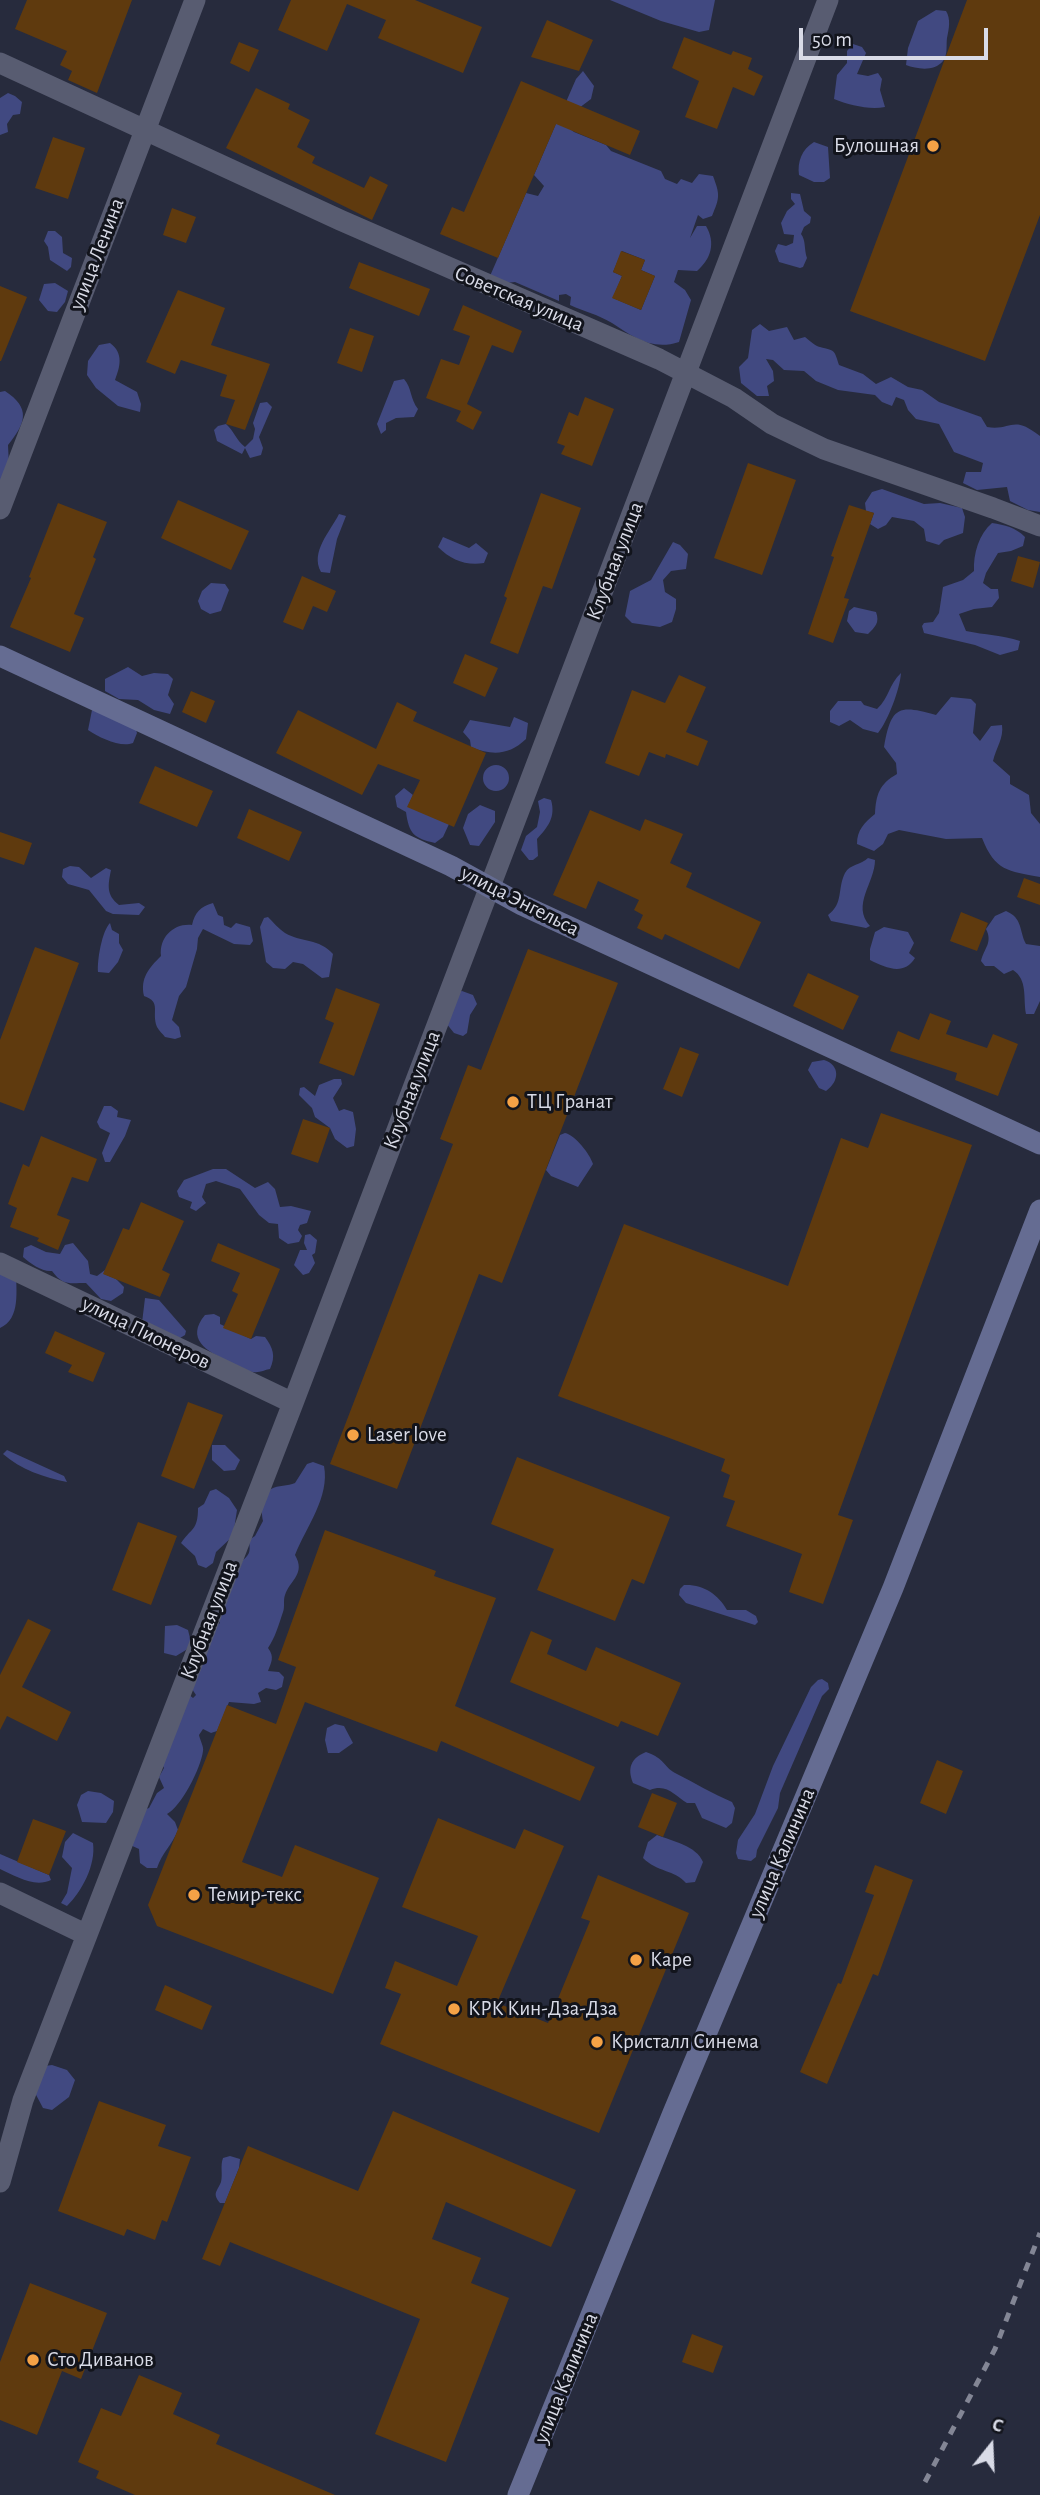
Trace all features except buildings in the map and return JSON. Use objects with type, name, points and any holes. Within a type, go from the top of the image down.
[{"type":"street","name":"улица Ленина","points":[[0,509],[195,0]]},
{"type":"street","name":"Клубная улица","points":[[0,2182],[23,2100],[293,1403],[828,0]]},
{"type":"street","name":"Советская улица","points":[[0,63],[340,220],[687,373],[734,398],[772,424],[824,449],[1040,526]]},
{"type":"street","name":"улица Энгельса","points":[[0,656],[1040,1144]]},
{"type":"street","name":"улица Калинина","points":[[518,2495],[673,2113],[893,1588],[1040,1210]]},
{"type":"street","name":"улица Пионеров","points":[[0,1263],[293,1403]]},
{"type":"street","points":[[0,1893],[87,1935]]},
{"type":"shaded area","points":[[610,0],[715,0],[709,30],[699,32],[661,21]]},
{"type":"shaded area","points":[[936,10],[946,11],[949,17],[945,59],[930,68],[906,65],[908,48],[918,21]]},
{"type":"shaded area","points":[[853,44],[862,47],[866,53],[857,74],[868,76],[878,73],[882,79],[880,90],[885,107],[859,106],[834,99],[837,75],[847,63],[847,51]]},
{"type":"shaded area","points":[[583,71],[594,86],[591,99],[579,108],[566,102],[576,79]]},
{"type":"shaded area","points":[[8,93],[22,102],[20,114],[13,115],[7,124],[8,132],[0,135],[0,98]]},
{"type":"shaded area","points":[[558,119],[574,132],[606,145],[611,151],[661,171],[665,179],[677,184],[681,179],[692,183],[699,174],[713,176],[718,196],[715,210],[712,216],[703,219],[698,215],[690,238],[697,226],[706,226],[711,239],[709,256],[697,271],[678,270],[674,282],[685,290],[691,300],[679,342],[651,344],[607,320],[570,305],[571,297],[566,294],[559,295],[559,301],[515,282],[505,283],[490,276],[526,193],[538,196],[544,186],[534,175]],"holes":[[[622,251],[645,260],[641,270],[655,276],[641,310],[613,298],[622,276],[613,272]]]},
{"type":"shaded area","points":[[814,142],[828,147],[830,178],[824,182],[814,182],[799,175],[801,156]]},
{"type":"shaded area","points":[[791,193],[800,194],[804,211],[811,217],[810,223],[804,227],[801,234],[807,258],[800,268],[779,262],[775,251],[778,244],[786,246],[793,243],[794,235],[784,234],[781,223],[787,211],[795,204]]},
{"type":"shaded area","points":[[48,231],[55,231],[62,237],[63,253],[72,258],[71,267],[67,271],[50,260],[44,241]]},
{"type":"shaded area","points":[[55,283],[68,291],[65,302],[57,312],[48,311],[39,300],[44,284]]},
{"type":"shaded area","points":[[760,324],[769,331],[787,327],[794,340],[805,337],[816,345],[831,350],[835,353],[839,365],[863,374],[876,384],[891,377],[908,387],[922,390],[939,402],[981,417],[987,427],[1018,425],[1031,429],[1040,436],[1040,512],[1028,510],[1010,501],[1007,487],[977,490],[963,483],[966,472],[981,472],[983,463],[954,452],[939,424],[916,419],[904,400],[896,397],[892,406],[875,395],[838,390],[816,381],[804,371],[784,370],[773,360],[766,359],[773,371],[774,381],[767,386],[769,396],[757,396],[741,383],[739,367],[748,358],[752,330]]},
{"type":"shaded area","points":[[110,343],[119,356],[115,380],[137,392],[141,404],[140,412],[118,406],[96,388],[87,375],[88,361],[99,345]]},
{"type":"shaded area","points":[[404,379],[418,409],[414,417],[396,418],[386,423],[386,430],[381,434],[377,424],[394,381]]},
{"type":"shaded area","points":[[5,391],[19,404],[23,416],[19,430],[8,445],[9,466],[0,483],[0,392]]},
{"type":"shaded area","points":[[267,402],[272,407],[259,437],[263,448],[261,455],[250,458],[245,448],[242,454],[217,441],[214,430],[226,424],[245,447],[253,439],[253,423],[260,403]]},
{"type":"shaded area","points":[[882,489],[924,504],[940,503],[962,508],[965,517],[963,533],[944,540],[939,545],[926,541],[924,529],[914,521],[892,517],[886,525],[878,529],[870,524],[874,513],[866,511],[865,503],[872,492]]},
{"type":"shaded area","points":[[339,514],[346,516],[337,539],[330,573],[321,572],[318,565],[319,550]]},
{"type":"shaded area","points":[[992,523],[1010,527],[1021,534],[1025,537],[1023,546],[998,553],[986,573],[983,583],[991,589],[998,589],[999,598],[992,607],[959,614],[966,631],[1020,641],[1018,650],[1000,655],[975,645],[924,633],[922,626],[924,623],[933,622],[939,613],[943,587],[963,580],[974,571],[978,545]]},
{"type":"shaded area","points":[[443,537],[469,548],[476,543],[488,553],[484,563],[465,563],[448,555],[438,547]]},
{"type":"shaded area","points":[[673,542],[688,554],[686,569],[671,571],[663,580],[665,592],[676,599],[672,622],[660,627],[632,623],[625,616],[630,591],[651,580]]},
{"type":"shaded area","points":[[211,583],[225,584],[229,590],[221,611],[210,614],[201,609],[198,601],[202,591]]},
{"type":"shaded area","points":[[854,607],[876,612],[877,622],[868,634],[855,632],[847,621],[849,611]]},
{"type":"shaded area","points":[[128,667],[142,676],[168,674],[173,679],[168,695],[174,704],[170,714],[154,710],[138,700],[119,699],[105,691],[105,679]]},
{"type":"shaded area","points":[[901,673],[893,704],[878,733],[863,729],[850,720],[839,726],[830,722],[830,711],[838,701],[861,701],[864,705],[877,709]]},
{"type":"shaded area","points":[[951,697],[971,699],[976,704],[973,733],[980,741],[991,726],[1002,725],[1001,739],[993,761],[1010,776],[1010,784],[1029,795],[1031,813],[1040,824],[1040,877],[1004,868],[992,857],[982,838],[946,839],[899,830],[888,834],[883,844],[874,851],[857,844],[862,827],[875,814],[880,791],[886,782],[897,774],[896,763],[884,747],[894,716],[905,710],[936,715]]},
{"type":"shaded area","points":[[92,710],[134,723],[137,733],[133,743],[117,743],[88,730]]},
{"type":"shaded area","points":[[514,717],[528,723],[526,739],[507,751],[494,753],[471,747],[470,740],[463,732],[470,720],[510,727]]},
{"type":"shaded area","points":[[496,765],[505,769],[509,778],[505,787],[496,791],[487,787],[483,778],[487,769]]},
{"type":"shaded area","points":[[404,788],[413,795],[408,806],[449,824],[443,837],[435,843],[414,834],[406,812],[397,807],[395,796]]},
{"type":"shaded area","points":[[544,798],[551,800],[552,817],[537,839],[538,856],[529,860],[521,850],[526,836],[537,827],[540,812],[538,801]]},
{"type":"shaded area","points":[[480,805],[495,811],[495,822],[479,846],[470,845],[463,828],[468,814]]},
{"type":"shaded area","points":[[868,858],[875,860],[863,902],[865,918],[870,926],[866,928],[831,921],[828,915],[836,906],[845,873]]},
{"type":"shaded area","points":[[70,866],[79,867],[91,878],[106,868],[111,870],[109,889],[115,901],[119,905],[139,903],[145,907],[139,915],[113,914],[106,911],[89,890],[68,884],[62,877],[63,869]]},
{"type":"shaded area","points":[[213,903],[218,915],[223,917],[224,925],[231,928],[236,923],[250,927],[253,941],[250,945],[234,944],[203,929],[198,938],[186,987],[179,996],[172,1020],[179,1027],[181,1037],[165,1037],[155,1022],[153,1001],[144,996],[144,979],[161,956],[165,937],[179,926],[192,925],[199,911]]},
{"type":"shaded area","points":[[1006,911],[1018,921],[1026,944],[1040,946],[1040,1001],[1034,1014],[1026,1014],[1023,984],[1018,974],[1013,970],[1004,974],[994,966],[985,966],[981,961],[988,942],[986,929],[995,916]]},
{"type":"shaded area","points":[[268,917],[285,933],[328,949],[333,954],[329,977],[322,978],[303,964],[293,962],[285,969],[273,968],[266,962],[260,927],[264,918]]},
{"type":"shaded area","points":[[110,923],[112,930],[119,934],[119,943],[123,950],[109,973],[98,972],[101,946]]},
{"type":"shaded area","points":[[884,927],[908,932],[914,943],[909,953],[915,958],[911,964],[894,969],[870,960],[875,932]]},
{"type":"shaded area","points":[[462,991],[473,995],[477,1004],[470,1015],[467,1033],[463,1036],[454,1033],[446,1023],[455,993]]},
{"type":"shaded area","points":[[824,1060],[833,1066],[836,1074],[834,1083],[826,1091],[819,1088],[808,1070],[812,1062]]},
{"type":"shaded area","points":[[341,1079],[342,1084],[333,1098],[339,1111],[344,1109],[353,1112],[356,1129],[354,1146],[347,1148],[335,1139],[330,1128],[315,1117],[312,1108],[299,1095],[300,1088],[304,1087],[315,1096],[319,1085]]},
{"type":"shaded area","points":[[104,1106],[111,1106],[118,1111],[117,1117],[131,1120],[110,1162],[105,1162],[102,1153],[110,1133],[100,1128],[97,1122]]},
{"type":"shaded area","points":[[565,1133],[582,1146],[593,1164],[578,1187],[551,1176],[546,1170],[560,1135]]},
{"type":"shaded area","points":[[213,1169],[226,1169],[255,1188],[268,1182],[275,1189],[280,1207],[291,1206],[311,1211],[307,1223],[300,1225],[298,1230],[302,1236],[299,1242],[288,1244],[279,1238],[278,1224],[269,1223],[259,1215],[240,1189],[216,1181],[206,1184],[202,1197],[206,1203],[196,1211],[190,1208],[192,1202],[179,1197],[177,1191],[184,1180]]},
{"type":"shaded area","points":[[310,1234],[317,1240],[315,1253],[312,1255],[315,1263],[309,1273],[303,1275],[294,1265],[300,1250],[307,1250],[305,1235]]},
{"type":"shaded area","points":[[73,1243],[88,1261],[90,1274],[97,1276],[105,1270],[104,1274],[116,1279],[124,1287],[123,1293],[111,1301],[101,1299],[86,1283],[63,1281],[52,1271],[41,1269],[23,1257],[24,1248],[31,1245],[46,1252],[60,1254],[65,1245]]},
{"type":"shaded area","points":[[0,1263],[16,1270],[16,1295],[11,1318],[0,1328]]},
{"type":"shaded area","points":[[145,1298],[159,1300],[186,1331],[185,1335],[180,1338],[142,1323]]},
{"type":"shaded area","points":[[214,1314],[220,1317],[220,1324],[251,1339],[256,1336],[265,1337],[273,1352],[270,1369],[258,1372],[246,1370],[206,1348],[197,1331],[205,1315]]},
{"type":"shaded area","points":[[212,1445],[225,1445],[240,1460],[235,1470],[224,1471],[212,1460]]},
{"type":"shaded area","points":[[7,1450],[64,1476],[67,1482],[25,1468],[3,1454]]},
{"type":"shaded area","points":[[313,1462],[324,1466],[324,1489],[295,1555],[298,1572],[285,1595],[283,1612],[268,1648],[272,1657],[268,1671],[279,1672],[284,1677],[282,1687],[276,1690],[266,1688],[258,1693],[261,1702],[254,1704],[229,1702],[217,1731],[211,1733],[203,1729],[199,1735],[203,1749],[201,1758],[190,1786],[178,1804],[167,1814],[178,1830],[157,1868],[147,1868],[140,1863],[139,1849],[128,1844],[134,1813],[149,1808],[157,1793],[164,1788],[159,1777],[164,1768],[162,1764],[188,1694],[193,1698],[196,1695],[192,1689],[204,1634],[220,1623],[217,1618],[243,1560],[249,1553],[249,1540],[255,1536],[263,1521],[265,1495],[274,1488],[295,1483],[307,1464]]},
{"type":"shaded area","points":[[216,1489],[229,1498],[237,1510],[233,1536],[216,1552],[213,1563],[206,1568],[198,1565],[195,1556],[181,1543],[195,1525],[198,1508],[204,1504],[210,1491]]},
{"type":"shaded area","points":[[684,1585],[704,1588],[719,1599],[727,1610],[746,1610],[756,1616],[758,1622],[755,1625],[686,1603],[679,1595]]},
{"type":"shaded area","points":[[177,1625],[188,1630],[191,1642],[186,1650],[176,1656],[164,1653],[165,1626]]},
{"type":"shaded area","points":[[822,1679],[828,1683],[829,1689],[822,1696],[756,1857],[751,1861],[738,1859],[738,1840],[755,1814],[773,1766],[811,1687]]},
{"type":"shaded area","points":[[335,1724],[344,1726],[353,1743],[339,1753],[328,1753],[325,1740],[327,1728]]},
{"type":"shaded area","points":[[646,1752],[657,1757],[673,1772],[732,1802],[735,1808],[732,1823],[726,1828],[702,1818],[695,1803],[687,1803],[666,1789],[650,1790],[633,1783],[630,1773],[632,1764]]},
{"type":"shaded area","points":[[88,1791],[101,1793],[114,1801],[113,1812],[106,1823],[82,1822],[77,1805],[81,1795]]},
{"type":"shaded area","points":[[73,1833],[93,1843],[93,1851],[87,1877],[67,1906],[61,1903],[67,1893],[72,1868],[62,1857],[65,1842]]},
{"type":"shaded area","points":[[657,1835],[683,1845],[700,1856],[703,1862],[695,1882],[686,1883],[643,1858],[648,1842]]},
{"type":"shaded area","points":[[0,1854],[49,1875],[51,1880],[32,1882],[0,1869]]},
{"type":"shaded area","points":[[52,2065],[67,2070],[75,2080],[69,2097],[52,2110],[43,2108],[34,2091],[45,2066]]},
{"type":"shaded area","points":[[230,2156],[240,2159],[239,2168],[225,2203],[220,2203],[216,2195],[221,2182],[222,2161]]},
{"type":"railway","points":[[925,2482],[995,2349],[1040,2233]]},
{"type":"place","name":"Булошная","points":[[933,146]]},
{"type":"place","name":"ТЦ Гранат","points":[[513,1102]]},
{"type":"place","name":"Laser love","points":[[353,1435]]},
{"type":"place","name":"Темир-текс","points":[[194,1895]]},
{"type":"place","name":"Каре","points":[[636,1960]]},
{"type":"place","name":"КРК Кин-Дза-Дза","points":[[454,2009]]},
{"type":"place","name":"Кристалл Синема","points":[[597,2042]]},
{"type":"place","name":"Сто Диванов","points":[[33,2360]]}]
